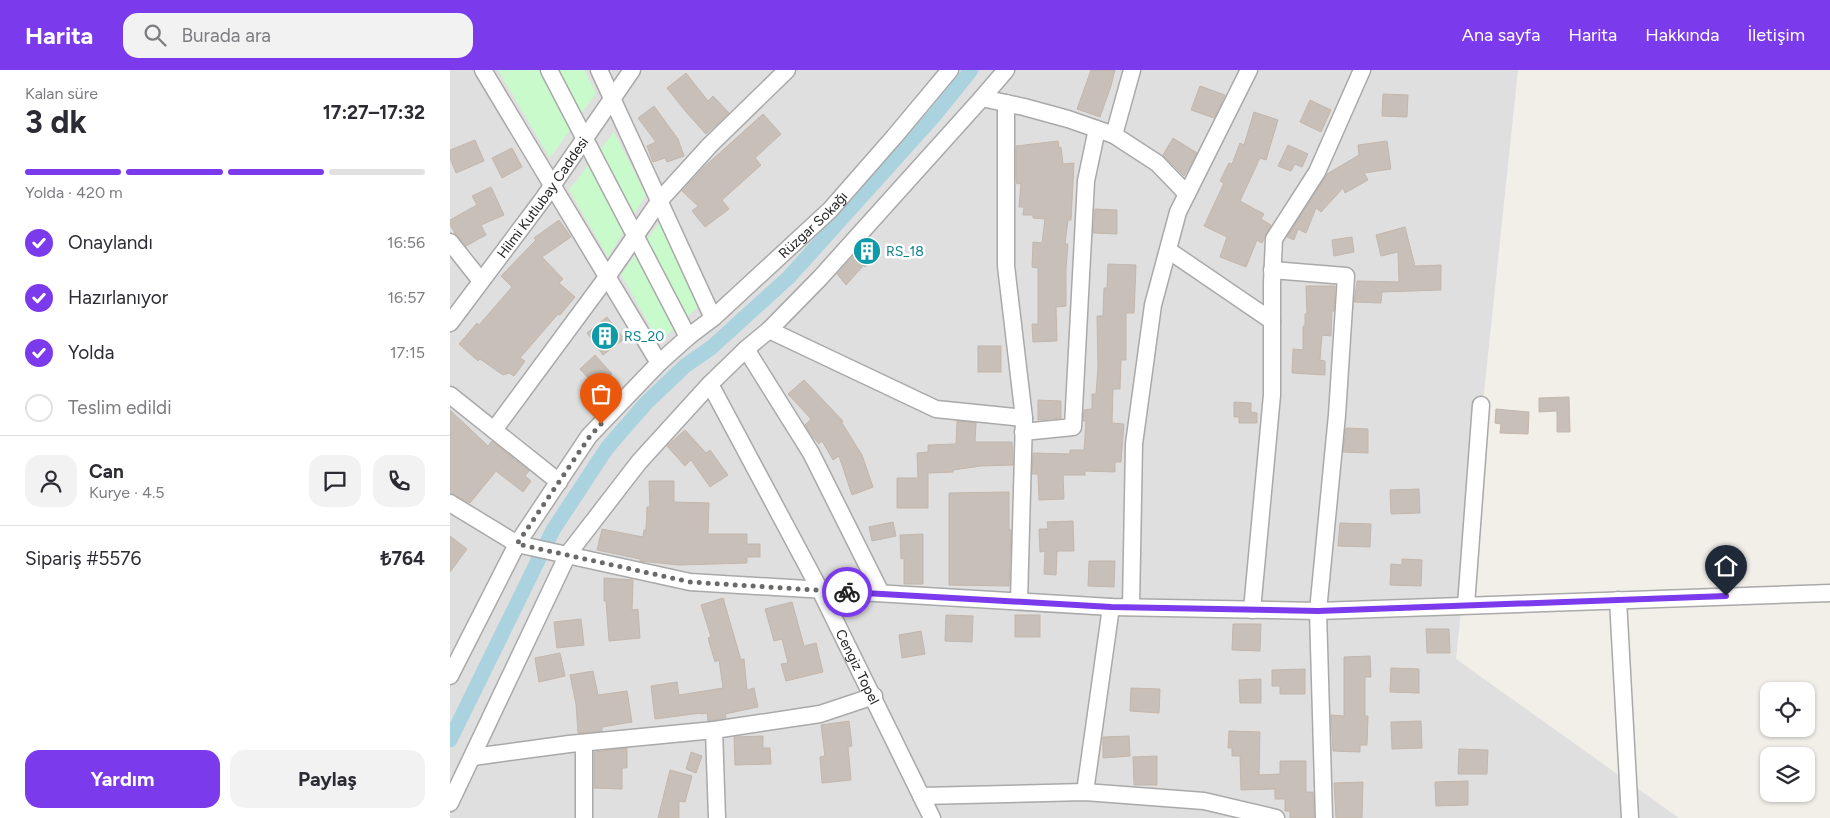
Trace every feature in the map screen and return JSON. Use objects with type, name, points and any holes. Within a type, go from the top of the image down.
[{"type":"street","points":[[483,70],[659,363]]},
{"type":"street","points":[[549,70],[688,337]]},
{"type":"street","points":[[599,70],[713,318]]},
{"type":"street","name":"Hilmi Kutlubay Caddesi","points":[[450,323],[552,186],[632,70]]},
{"type":"street","points":[[494,430],[607,277],[660,200],[710,145],[787,70]]},
{"type":"street","name":"Rüzgar Sokağı","points":[[450,676],[517,544],[590,436],[659,363],[713,318],[830,210],[950,70]]},
{"type":"street","points":[[450,803],[568,554],[639,462],[710,384],[746,349],[769,330],[820,278],[1006,70]]},
{"type":"street","points":[[1114,135],[1132,70]]},
{"type":"street","points":[[1132,607],[1134,444],[1153,305],[1178,212],[1249,70]]},
{"type":"street","points":[[1252,610],[1272,395],[1272,270],[1274,239],[1317,172],[1362,70]]},
{"type":"street","points":[[982,98],[1068,119],[1114,135],[1157,163],[1187,194]]},
{"type":"street","points":[[1006,103],[1006,266],[1024,425],[1019,601]]},
{"type":"street","points":[[769,330],[936,409],[1024,425],[1073,427],[1086,181],[1096,129]]},
{"type":"street","points":[[450,242],[482,281]]},
{"type":"street","points":[[1168,250],[1272,321]]},
{"type":"street","points":[[1272,270],[1346,276],[1337,414],[1318,611],[1324,818]]},
{"type":"street","points":[[746,349],[811,453],[881,594]]},
{"type":"street","name":"Cengiz Topel","points":[[710,384],[820,590],[874,696],[932,818]]},
{"type":"street","points":[[450,395],[559,482]]},
{"type":"street","points":[[1466,606],[1481,405]]},
{"type":"street","points":[[450,503],[517,544],[690,582],[1111,607],[1318,611],[1830,593]]},
{"type":"street","points":[[1618,600],[1630,818]]},
{"type":"street","points":[[1085,792],[1111,607]]},
{"type":"street","points":[[473,757],[584,743],[714,730],[820,714],[874,696]]},
{"type":"street","points":[[714,730],[717,818]]},
{"type":"street","points":[[584,743],[584,818]]},
{"type":"street","points":[[921,796],[1085,792],[1204,801],[1276,818]]},
{"type":"shaded area","points":[[450,70],[1518,70],[1456,659],[1679,818],[450,818]]},
{"type":"green space","points":[[498,70],[584,70],[596,93],[550,158]]},
{"type":"green space","points":[[614,132],[646,195],[608,257],[569,190]]},
{"type":"green space","points":[[660,222],[695,287],[697,308],[659,342],[621,274]]},
{"type":"building","points":[[1091,70],[1115,70],[1100,117],[1077,109]]},
{"type":"building","points":[[686,73],[708,101],[713,96],[729,113],[706,134],[667,88]]},
{"type":"building","points":[[1200,86],[1225,95],[1214,118],[1191,110]]},
{"type":"building","points":[[1383,94],[1408,95],[1407,117],[1382,116]]},
{"type":"building","points":[[1310,100],[1331,110],[1321,132],[1300,122]]},
{"type":"building","points":[[654,106],[678,139],[684,156],[667,162],[665,158],[653,162],[647,146],[656,142],[638,118]]},
{"type":"building","points":[[1254,112],[1278,120],[1266,160],[1260,158],[1240,201],[1264,214],[1261,219],[1271,225],[1262,243],[1257,240],[1246,267],[1220,257],[1227,237],[1204,226],[1224,183],[1220,181],[1229,163],[1232,164],[1240,143],[1244,145]]},
{"type":"building","points":[[763,114],[781,134],[755,158],[761,165],[722,200],[729,209],[705,227],[692,211],[698,206],[682,191],[703,168]]},
{"type":"building","points":[[1173,138],[1197,153],[1184,176],[1163,155]]},
{"type":"building","points":[[475,140],[484,161],[456,173],[450,158],[450,150]]},
{"type":"building","points":[[1058,141],[1059,148],[1061,147],[1063,164],[1074,163],[1071,220],[1068,220],[1065,244],[1068,244],[1066,306],[1056,307],[1057,341],[1033,342],[1032,324],[1038,324],[1038,268],[1032,267],[1033,242],[1042,243],[1045,219],[1033,218],[1033,215],[1023,215],[1024,207],[1019,207],[1021,183],[1017,184],[1016,178],[1016,146]]},
{"type":"building","points":[[1387,141],[1391,169],[1364,173],[1368,180],[1345,193],[1343,188],[1321,212],[1316,208],[1306,233],[1298,229],[1294,240],[1287,237],[1327,174],[1359,155],[1358,145]]},
{"type":"building","points":[[1288,145],[1308,154],[1302,167],[1295,164],[1291,171],[1278,166]]},
{"type":"building","points":[[512,148],[522,167],[502,178],[492,158]]},
{"type":"building","points":[[491,187],[504,215],[481,225],[486,235],[466,246],[450,225],[450,220],[477,205],[472,196]]},
{"type":"building","points":[[1095,209],[1117,210],[1117,234],[1093,233]]},
{"type":"building","points":[[559,220],[571,237],[542,257],[563,279],[559,283],[575,297],[520,358],[525,361],[514,376],[509,373],[503,375],[480,359],[478,361],[459,344],[477,323],[479,325],[512,287],[501,276],[536,240],[534,238]]},
{"type":"building","points":[[1405,227],[1415,266],[1441,265],[1441,290],[1382,292],[1381,303],[1354,302],[1357,281],[1399,282],[1398,252],[1381,256],[1376,235]]},
{"type":"building","points":[[1352,237],[1354,252],[1334,256],[1332,240]]},
{"type":"building","points":[[870,238],[880,252],[865,267],[864,265],[846,285],[837,274]]},
{"type":"building","points":[[1108,264],[1136,265],[1134,313],[1126,313],[1126,360],[1121,360],[1120,389],[1113,389],[1112,423],[1124,424],[1121,462],[1115,462],[1115,472],[1085,471],[1085,475],[1063,475],[1064,499],[1039,500],[1038,474],[1032,474],[1033,453],[1070,454],[1070,450],[1084,450],[1086,421],[1083,421],[1084,410],[1092,409],[1092,394],[1096,394],[1098,367],[1097,316],[1103,316],[1104,288],[1107,288]]},
{"type":"building","points":[[1306,286],[1335,286],[1331,336],[1322,335],[1320,360],[1325,361],[1325,375],[1292,373],[1293,349],[1303,350],[1303,326],[1305,326],[1305,314],[1307,314]]},
{"type":"building","name":"RS_20","points":[[607,317],[624,339],[603,355],[587,333]]},
{"type":"building","points":[[978,346],[1001,346],[1001,372],[978,372]]},
{"type":"building","points":[[595,355],[612,374],[597,388],[580,369]]},
{"type":"building","points":[[804,380],[843,421],[842,423],[862,455],[873,487],[852,495],[839,456],[833,460],[822,441],[819,444],[805,425],[811,419],[788,394]]},
{"type":"building","points":[[1569,397],[1570,432],[1557,432],[1557,411],[1539,412],[1539,398]]},
{"type":"building","points":[[1038,400],[1061,401],[1061,418],[1038,420]]},
{"type":"building","points":[[1234,402],[1251,403],[1251,412],[1257,413],[1257,423],[1239,423],[1239,417],[1234,417]]},
{"type":"building","points":[[1496,409],[1529,412],[1528,434],[1500,433],[1501,424],[1495,423]]},
{"type":"building","points":[[450,410],[488,446],[492,441],[529,471],[525,476],[531,481],[523,492],[496,471],[470,503],[450,493]]},
{"type":"building","points":[[957,421],[976,423],[975,442],[1012,442],[1013,465],[981,466],[953,470],[953,472],[928,473],[928,508],[897,508],[897,478],[918,478],[917,453],[928,452],[928,445],[956,444]]},
{"type":"building","points":[[1346,428],[1368,429],[1368,453],[1343,452]]},
{"type":"building","points":[[685,430],[706,453],[710,450],[728,475],[710,487],[691,460],[685,466],[667,446]]},
{"type":"building","points":[[649,481],[674,481],[674,502],[709,503],[708,534],[747,534],[747,544],[760,544],[760,557],[747,557],[747,563],[679,565],[640,561],[640,559],[597,550],[602,529],[643,537],[644,530],[646,530],[647,507],[650,507]]},
{"type":"building","points":[[1419,489],[1420,513],[1391,514],[1390,490]]},
{"type":"building","points":[[1009,492],[1009,529],[1011,530],[1009,586],[949,585],[949,493]]},
{"type":"building","points":[[1073,521],[1074,551],[1057,551],[1056,575],[1044,574],[1045,551],[1040,552],[1039,529],[1048,529],[1047,522]]},
{"type":"building","points":[[893,522],[896,536],[872,541],[869,527]]},
{"type":"building","points":[[1340,523],[1371,524],[1370,547],[1338,546]]},
{"type":"building","points":[[923,534],[923,584],[904,584],[904,558],[901,559],[900,535]]},
{"type":"building","points":[[450,536],[467,549],[450,572]]},
{"type":"building","points":[[1402,559],[1422,560],[1421,586],[1390,585],[1391,564],[1402,565]]},
{"type":"building","points":[[1089,561],[1115,561],[1114,587],[1088,586]]},
{"type":"building","points":[[604,578],[633,580],[632,610],[638,609],[640,638],[609,641],[606,601],[604,601]]},
{"type":"building","points":[[723,598],[741,660],[744,659],[747,690],[754,688],[758,707],[725,714],[726,718],[708,721],[707,713],[655,719],[651,686],[677,682],[679,695],[723,688],[719,660],[715,662],[708,638],[711,637],[701,605]]},
{"type":"building","points":[[792,602],[804,646],[816,643],[823,672],[786,681],[781,664],[788,663],[782,639],[774,641],[765,609]]},
{"type":"building","points":[[946,615],[973,616],[972,642],[945,641]]},
{"type":"building","points":[[1015,615],[1040,615],[1040,637],[1015,637]]},
{"type":"building","points":[[581,619],[584,645],[557,648],[554,622]]},
{"type":"building","points":[[1233,624],[1261,624],[1260,651],[1232,650]]},
{"type":"building","points":[[1426,629],[1449,629],[1450,653],[1427,653]]},
{"type":"building","points":[[921,631],[925,654],[902,658],[899,635]]},
{"type":"building","points":[[560,653],[565,676],[539,682],[535,658]]},
{"type":"building","points":[[1370,656],[1371,677],[1365,677],[1365,716],[1368,716],[1367,745],[1360,745],[1360,752],[1333,751],[1331,715],[1344,716],[1344,657]]},
{"type":"building","points":[[1391,668],[1419,669],[1419,693],[1390,692]]},
{"type":"building","points":[[1305,669],[1305,694],[1280,694],[1280,686],[1272,686],[1272,670]]},
{"type":"building","points":[[593,671],[598,695],[627,691],[632,722],[602,727],[602,731],[578,733],[576,704],[570,675]]},
{"type":"building","points":[[1261,679],[1261,703],[1240,703],[1239,680]]},
{"type":"building","points":[[1131,688],[1160,689],[1159,713],[1130,711]]},
{"type":"building","points":[[849,721],[852,746],[848,747],[851,780],[822,783],[820,757],[825,756],[821,725]]},
{"type":"building","points":[[1421,721],[1422,748],[1392,749],[1391,722]]},
{"type":"building","points":[[1229,731],[1260,732],[1259,775],[1280,774],[1280,761],[1306,761],[1306,792],[1313,792],[1314,818],[1290,818],[1290,811],[1285,811],[1285,799],[1275,799],[1275,789],[1241,790],[1240,756],[1232,756],[1232,748],[1228,748]]},
{"type":"building","points":[[763,736],[763,748],[770,748],[771,764],[735,765],[734,737]]},
{"type":"building","points":[[1129,736],[1130,756],[1103,758],[1103,737]]},
{"type":"building","points":[[627,748],[627,768],[622,768],[622,789],[594,788],[594,752]]},
{"type":"building","points":[[1459,749],[1488,750],[1487,774],[1458,774]]},
{"type":"building","points":[[691,752],[702,756],[696,773],[686,769]]},
{"type":"building","points":[[1157,756],[1157,785],[1134,785],[1133,757]]},
{"type":"building","points":[[670,770],[692,776],[685,802],[679,801],[679,818],[658,818]]},
{"type":"building","points":[[1468,781],[1468,805],[1436,806],[1435,782]]},
{"type":"building","points":[[1363,782],[1362,818],[1336,818],[1334,783]]},
{"type":"waterway","points":[[450,740],[553,530],[607,448],[646,403],[685,366],[712,347],[789,277],[934,116],[971,70]]},
{"type":"way so far","points":[[601,424],[590,436],[517,544],[690,582],[847,592]]},
{"type":"place","name":"RS_18","points":[[867,251]]},
{"type":"place","name":"RS_20","points":[[605,336]]},
{"type":"route","points":[[847,592],[1111,607],[1318,611],[1726,596]]}]
